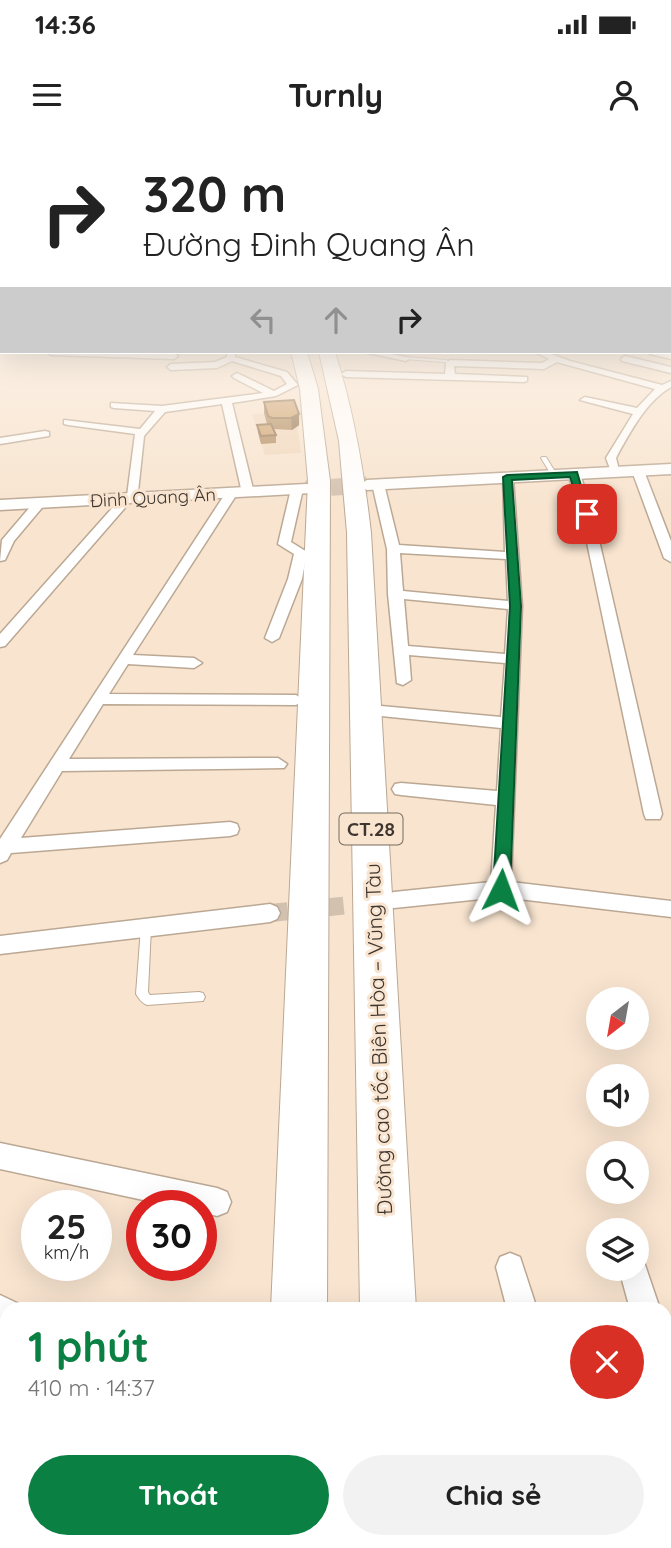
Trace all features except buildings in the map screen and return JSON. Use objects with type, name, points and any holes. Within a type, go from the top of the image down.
[{"type":"highway","name":"CT.28","points":[[299,1302],[319,481],[307,381]]},
{"type":"highway","name":"Đường cao tốc Biên Hòa – Vũng Tàu","points":[[338,381],[355,480],[380,1024],[388,1302]]},
{"type":"street","points":[[246,381],[273,394]]},
{"type":"street","points":[[114,405],[162,409],[273,394],[293,385],[289,381]]},
{"type":"street","points":[[500,381],[503,387]]},
{"type":"street","points":[[644,381],[666,386]]},
{"type":"street","points":[[616,472],[611,458],[639,412],[666,386]]},
{"type":"street","points":[[3,850],[123,659],[240,493],[226,400]]},
{"type":"street","points":[[584,400],[639,412]]},
{"type":"street","points":[[0,643],[130,499],[137,443],[141,432],[162,409]]},
{"type":"street","points":[[68,422],[141,432]]},
{"type":"street","points":[[0,441],[44,434]]},
{"type":"street","points":[[403,680],[403,649],[395,594],[393,549],[372,485],[671,469]]},
{"type":"street","points":[[638,471],[655,522],[671,558]]},
{"type":"street","points":[[574,474],[587,514],[653,814]]},
{"type":"street","points":[[501,890],[515,606],[507,477]]},
{"type":"street","points":[[272,638],[295,579],[301,552],[284,544],[302,489]]},
{"type":"street","name":"Đinh Quang Ân","points":[[0,505],[302,489]]},
{"type":"street","points":[[0,557],[8,540],[40,503]]},
{"type":"street","points":[[655,522],[671,521]]},
{"type":"street","points":[[393,549],[514,556]]},
{"type":"street","points":[[395,594],[515,606]]},
{"type":"street","points":[[403,649],[512,659]]},
{"type":"street","points":[[123,659],[194,663]]},
{"type":"street","points":[[98,699],[296,700]]},
{"type":"street","points":[[382,711],[510,723]]},
{"type":"street","points":[[57,765],[278,764]]},
{"type":"street","points":[[401,789],[506,799]]},
{"type":"street","points":[[3,850],[230,829]]},
{"type":"street","points":[[394,900],[501,890],[671,909]]},
{"type":"street","points":[[0,945],[270,914]]},
{"type":"street","points":[[0,1156],[160,1190]]},
{"type":"street","points":[[510,1267],[520,1302]]},
{"type":"street","points":[[637,1281],[643,1302]]},
{"type":"lane","points":[[544,458],[554,475]]},
{"type":"lane","points":[[146,928],[142,995],[147,1000],[157,1001],[199,997]]},
{"type":"shaded area","points":[[304,411],[298,429],[301,453],[265,455],[252,414]]},
{"type":"tunnel","points":[[306,489],[367,485]]},
{"type":"tunnel","points":[[270,913],[380,902]]},
{"type":"route","points":[[501,890],[515,606],[507,477],[574,474],[587,514]]}]
